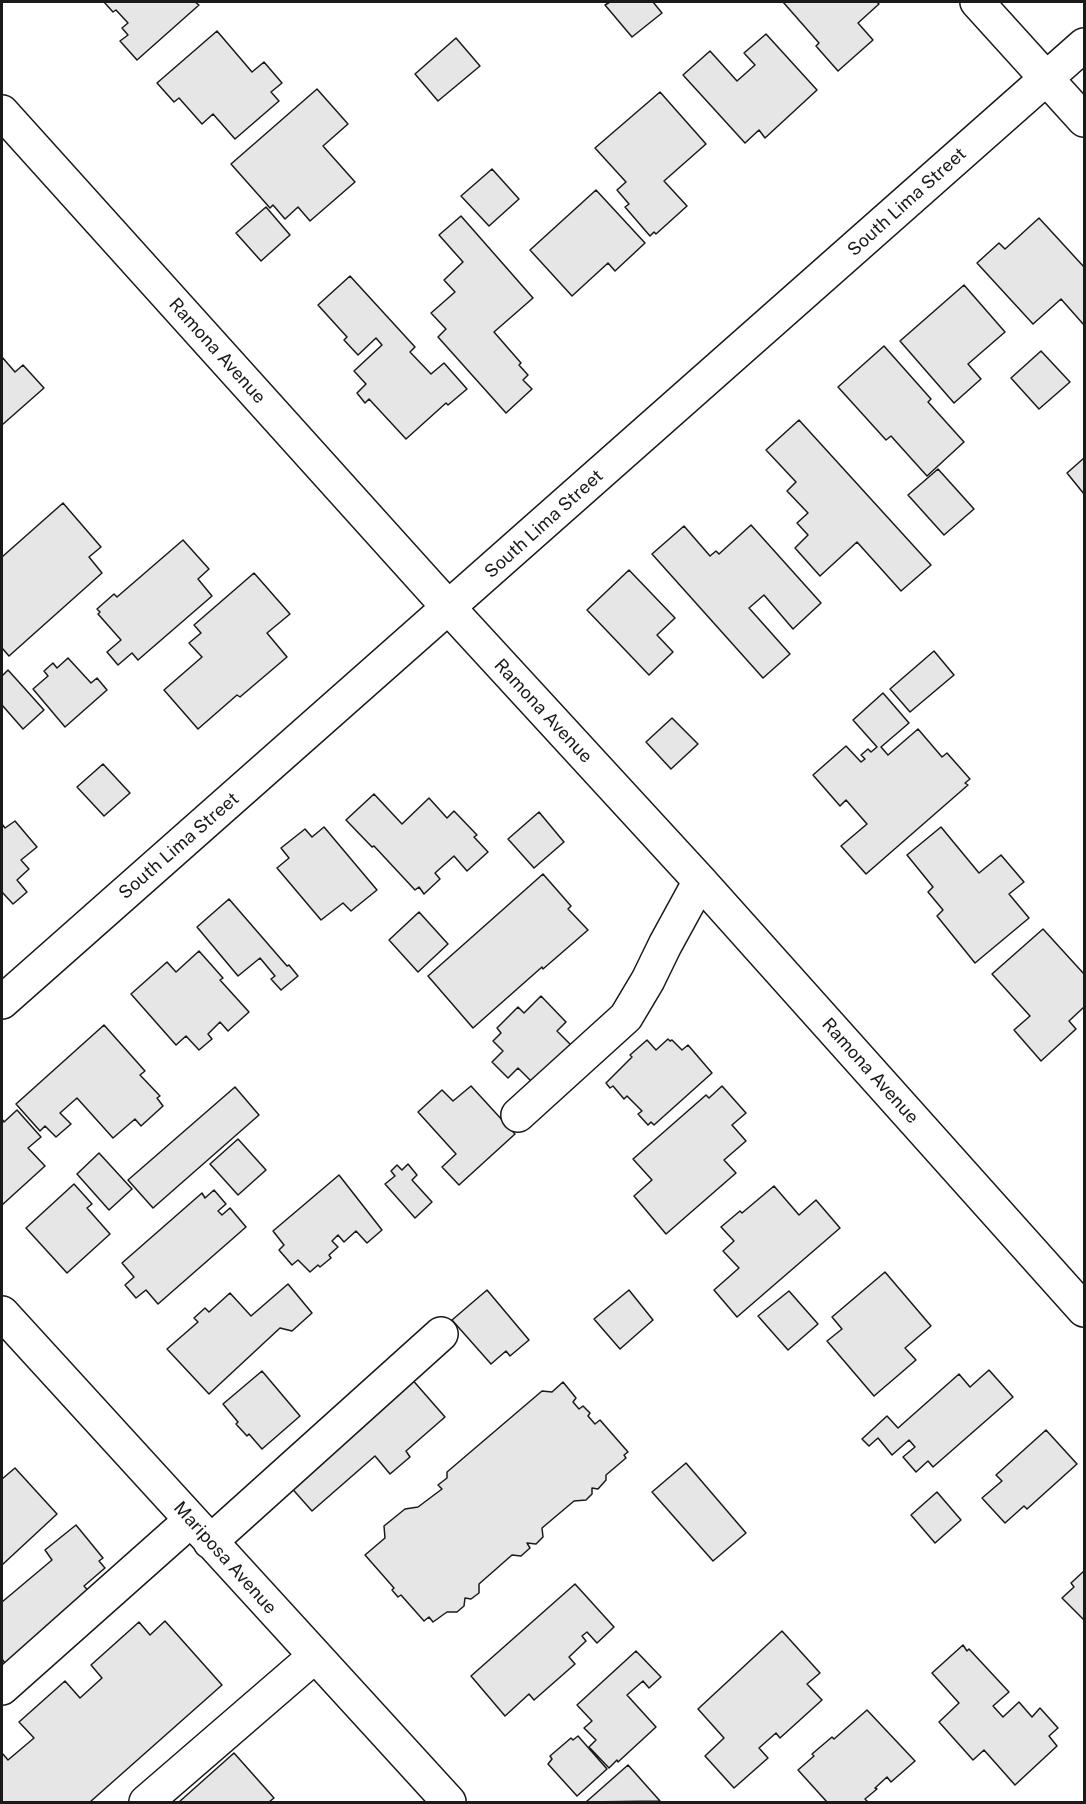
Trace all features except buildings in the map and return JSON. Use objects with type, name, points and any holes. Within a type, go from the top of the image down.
[{"type":"street","points":[[977,2],[1084,120]]},
{"type":"street","name":"South Lima Street","points":[[2,1002],[1084,45]]},
{"type":"street","name":"Ramona Avenue","points":[[2,112],[449,608],[700,881],[1084,1311]]},
{"type":"street","points":[[518,1115],[626,1017],[700,881]]},
{"type":"street","name":"Mariposa Avenue","points":[[2,1313],[449,1803]]},
{"type":"street","points":[[2,1688],[201,1531],[441,1334]]},
{"type":"street","points":[[146,1803],[315,1656]]}]
